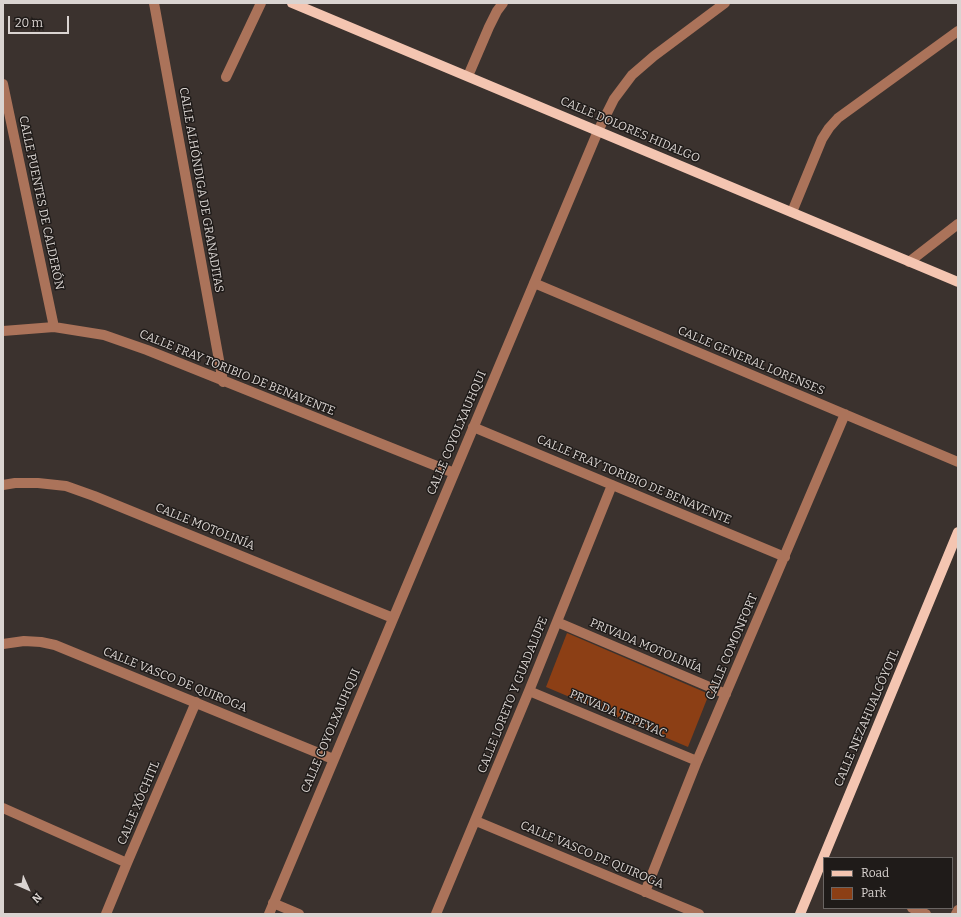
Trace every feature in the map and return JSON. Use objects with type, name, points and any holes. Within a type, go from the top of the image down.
[{"type":"main road","name":"CALLE DOLORES HIDALGO","points":[[292,3],[310,6],[468,76],[958,282]]},
{"type":"main road","name":"CALLE NEZAHUALCÓYOTL","points":[[826,857],[958,532]]},
{"type":"main road","name":"CALLE NEZAHUALCÓYOTL","points":[[800,914],[821,870]]},
{"type":"street","name":"CALLE ALHÓNDIGA DE GRANADITAS","points":[[154,3],[223,382]]},
{"type":"street","points":[[226,77],[261,3]]},
{"type":"street","points":[[468,76],[489,27],[503,3]]},
{"type":"street","name":"CALLE COYOLXAUHQUI","points":[[269,914],[598,131],[614,99],[632,76],[654,56],[726,3]]},
{"type":"street","points":[[792,212],[822,139],[838,118],[958,31]]},
{"type":"street","name":"CALLE PUENTES DE CALDERÓN","points":[[3,84],[54,327]]},
{"type":"street","points":[[909,262],[958,224]]},
{"type":"street","name":"CALLE GENERAL LORENSES","points":[[534,283],[958,462]]},
{"type":"street","name":"CALLE FRAY TORIBIO DE BENAVENTE","points":[[3,331],[54,327],[104,335],[147,350],[223,382],[454,474]]},
{"type":"street","name":"CALLE COMONFORT","points":[[645,892],[726,694],[845,414]]},
{"type":"street","name":"CALLE FRAY TORIBIO DE BENAVENTE","points":[[474,427],[785,557]]},
{"type":"street","name":"CALLE MOTOLINÍA","points":[[3,485],[15,483],[38,483],[66,486],[94,496],[393,618]]},
{"type":"street","name":"CALLE LORETO Y GUADALUPE","points":[[436,914],[529,691],[612,485]]},
{"type":"street","name":"PRIVADA MOTOLINÍA","points":[[557,622],[726,694]]},
{"type":"street","name":"CALLE VASCO DE QUIROGA","points":[[3,644],[41,642],[55,645],[333,759]]},
{"type":"street","name":"PRIVADA TEPEYAC","points":[[529,691],[698,761]]},
{"type":"street","name":"CALLE XÓCHITL","points":[[106,914],[196,702]]},
{"type":"street","points":[[3,808],[127,863]]},
{"type":"street","name":"CALLE VASCO DE QUIROGA","points":[[476,820],[699,914]]},
{"type":"street","points":[[273,903],[299,914]]},
{"type":"street","points":[[914,909],[926,914]]},
{"type":"street","points":[[956,914],[958,910]]},
{"type":"green space","points":[[567,633],[709,694],[688,747],[546,687]]}]
